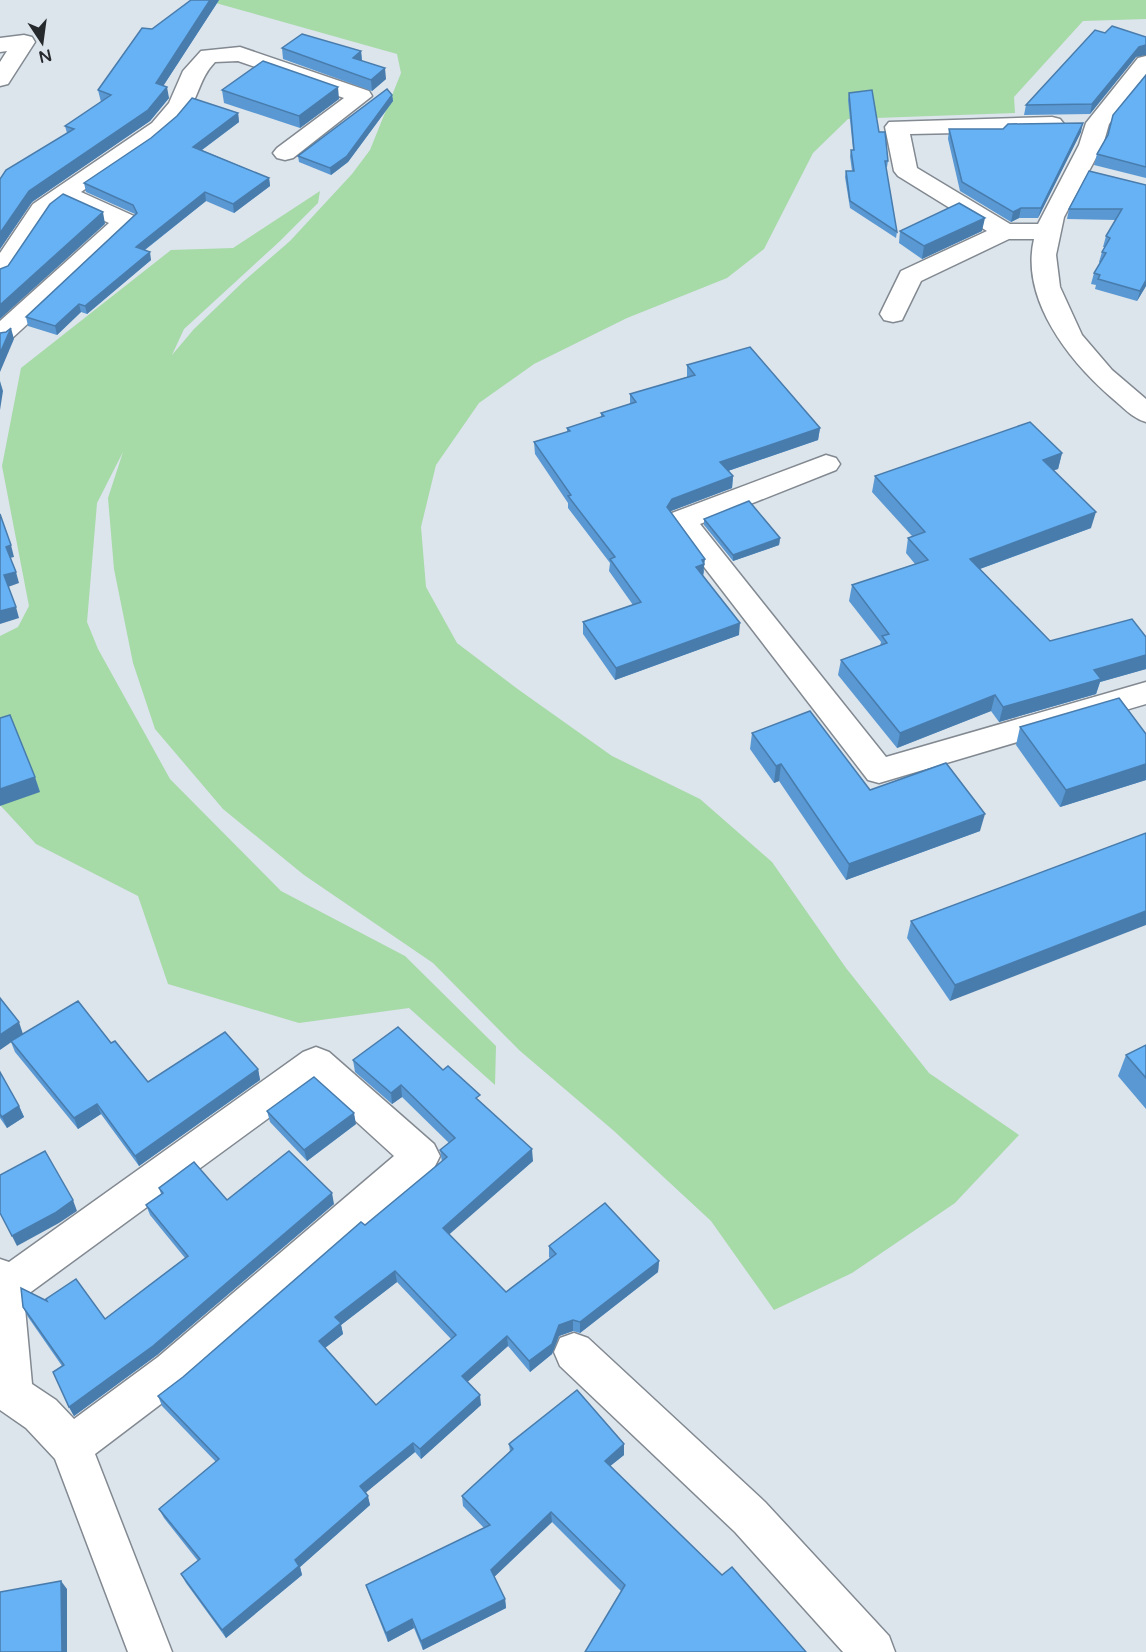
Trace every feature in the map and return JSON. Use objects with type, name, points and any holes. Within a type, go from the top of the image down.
[{"type":"street","points":[[0,45],[24,42],[0,79]]},
{"type":"street","points":[[0,271],[42,209],[160,128],[180,105],[194,71],[209,56],[240,54],[361,96],[285,153]]},
{"type":"street","points":[[1146,63],[1098,123],[1091,145],[1089,172],[1053,217],[1043,255],[1047,287],[1070,338],[1103,376],[1146,413]]},
{"type":"street","points":[[1005,232],[906,171],[897,127],[1098,123]]},
{"type":"street","points":[[0,335],[125,221],[63,193]]},
{"type":"street","points":[[893,314],[910,276],[1005,232],[1049,231]]},
{"type":"street","points":[[826,464],[682,520],[879,771],[1146,693]]},
{"type":"street","points":[[71,1446],[172,1371],[421,1156],[316,1063],[2,1283],[6,1390],[41,1414],[71,1446],[150,1652]]},
{"type":"street","points":[[574,1352],[750,1517],[873,1652]]},
{"type":"green space","points":[[205,0],[1146,0],[1146,19],[1083,21],[1014,97],[1015,113],[848,119],[813,153],[764,249],[727,278],[627,318],[534,364],[479,403],[436,465],[421,527],[426,587],[457,643],[612,756],[700,799],[772,862],[846,968],[929,1073],[1019,1135],[955,1203],[852,1273],[774,1310],[711,1221],[614,1131],[519,1050],[433,963],[304,875],[223,809],[155,729],[133,663],[114,569],[108,498],[123,452],[97,503],[87,622],[98,649],[170,779],[281,891],[405,956],[496,1046],[495,1085],[409,1008],[299,1023],[168,984],[138,896],[36,844],[0,805],[0,636],[18,627],[29,606],[2,466],[21,368],[171,250],[233,248],[320,191],[318,203],[184,329],[172,355],[194,329],[290,241],[352,174],[370,150],[401,73],[397,54]]},
{"type":"building","points":[[191,0],[210,0],[156,83],[167,87],[148,110],[29,191],[0,233],[0,179],[6,170],[74,129],[65,126],[111,95],[98,90],[142,28],[152,29]]},
{"type":"building","points":[[1112,26],[1146,37],[1146,45],[1139,47],[1092,104],[1026,105],[1095,30],[1105,33]]},
{"type":"building","points":[[302,34],[361,51],[353,58],[385,68],[371,80],[282,48]]},
{"type":"building","points":[[263,61],[338,87],[299,116],[222,90]]},
{"type":"building","points":[[1146,75],[1146,167],[1097,154],[1108,135],[1113,115]]},
{"type":"building","points":[[387,89],[392,95],[347,156],[330,168],[298,156]]},
{"type":"building","points":[[872,90],[879,132],[885,132],[888,161],[885,161],[897,232],[850,201],[846,171],[854,171],[851,150],[854,150],[849,93]]},
{"type":"building","points":[[192,98],[238,113],[193,147],[269,178],[233,204],[205,192],[136,247],[150,252],[85,306],[79,304],[55,326],[26,317],[137,213],[133,205],[84,183],[151,138],[177,116]]},
{"type":"building","points":[[1083,123],[1041,208],[1021,208],[1013,212],[962,182],[949,129],[1003,129],[1008,124]]},
{"type":"building","points":[[1089,171],[1146,185],[1146,280],[1140,291],[1098,279],[1100,275],[1094,273],[1106,253],[1102,252],[1110,238],[1106,236],[1122,209],[1069,209]]},
{"type":"building","points":[[63,194],[103,212],[0,305],[0,269],[8,266],[50,204]]},
{"type":"building","points":[[959,203],[985,218],[924,246],[900,231]]},
{"type":"building","points":[[11,328],[0,353],[0,333]]},
{"type":"building","points":[[750,347],[820,428],[720,462],[733,476],[672,499],[667,507],[705,559],[702,560],[704,564],[696,567],[740,623],[616,668],[583,622],[641,602],[610,559],[615,557],[568,496],[571,495],[534,442],[570,431],[567,428],[604,416],[601,413],[636,402],[630,394],[695,375],[687,365]]},
{"type":"building","points":[[1030,422],[1062,453],[1043,460],[1096,512],[970,559],[1050,641],[1132,619],[1146,637],[1146,655],[1094,670],[1101,679],[1003,707],[995,695],[900,733],[841,660],[887,643],[882,636],[889,634],[852,585],[928,560],[908,538],[925,532],[875,476]]},
{"type":"building","points":[[749,501],[780,538],[733,555],[704,519]]},
{"type":"building","points":[[0,514],[11,545],[6,547],[16,572],[4,575],[16,607],[0,611]]},
{"type":"building","points":[[1119,698],[1146,734],[1146,764],[1066,790],[1020,727]]},
{"type":"building","points":[[810,711],[870,790],[946,763],[985,814],[849,864],[781,764],[776,766],[752,733]]},
{"type":"building","points":[[10,715],[35,777],[0,789],[0,718]]},
{"type":"building","points":[[1146,833],[1146,911],[955,985],[911,921]]},
{"type":"building","points":[[0,998],[19,1022],[0,1035]]},
{"type":"building","points":[[78,1001],[111,1043],[115,1041],[148,1082],[225,1032],[258,1069],[135,1156],[97,1104],[74,1118],[11,1041]]},
{"type":"building","points":[[398,1027],[443,1070],[448,1066],[480,1095],[476,1098],[532,1149],[443,1228],[506,1292],[556,1254],[549,1246],[605,1203],[659,1261],[580,1322],[573,1320],[559,1325],[552,1344],[529,1361],[507,1336],[462,1376],[480,1395],[420,1449],[413,1443],[360,1486],[368,1496],[295,1560],[299,1566],[222,1630],[181,1574],[200,1559],[159,1509],[219,1459],[158,1396],[183,1377],[361,1222],[365,1225],[447,1157],[440,1150],[455,1138],[401,1085],[391,1093],[353,1060]],"holes":[[[395,1271],[456,1335],[376,1405],[319,1341],[341,1323],[335,1317]]]},
{"type":"building","points":[[1146,1045],[1146,1078],[1126,1055]]},
{"type":"building","points":[[0,1072],[19,1106],[2,1117],[0,1114]]},
{"type":"building","points":[[314,1077],[354,1113],[304,1150],[267,1111]]},
{"type":"building","points":[[45,1151],[73,1200],[55,1213],[12,1236],[0,1213],[0,1175]]},
{"type":"building","points":[[289,1151],[332,1193],[153,1346],[69,1407],[53,1372],[64,1365],[23,1307],[21,1288],[47,1301],[46,1299],[76,1279],[105,1319],[188,1256],[146,1205],[163,1193],[159,1188],[194,1162],[227,1200]]},
{"type":"building","points":[[577,1390],[624,1444],[605,1461],[722,1575],[732,1567],[806,1652],[585,1652],[625,1585],[551,1512],[491,1570],[505,1599],[421,1641],[412,1619],[386,1633],[366,1585],[490,1525],[462,1496],[513,1449],[509,1444]]},
{"type":"building","points":[[61,1581],[62,1652],[0,1652],[0,1592]]}]
